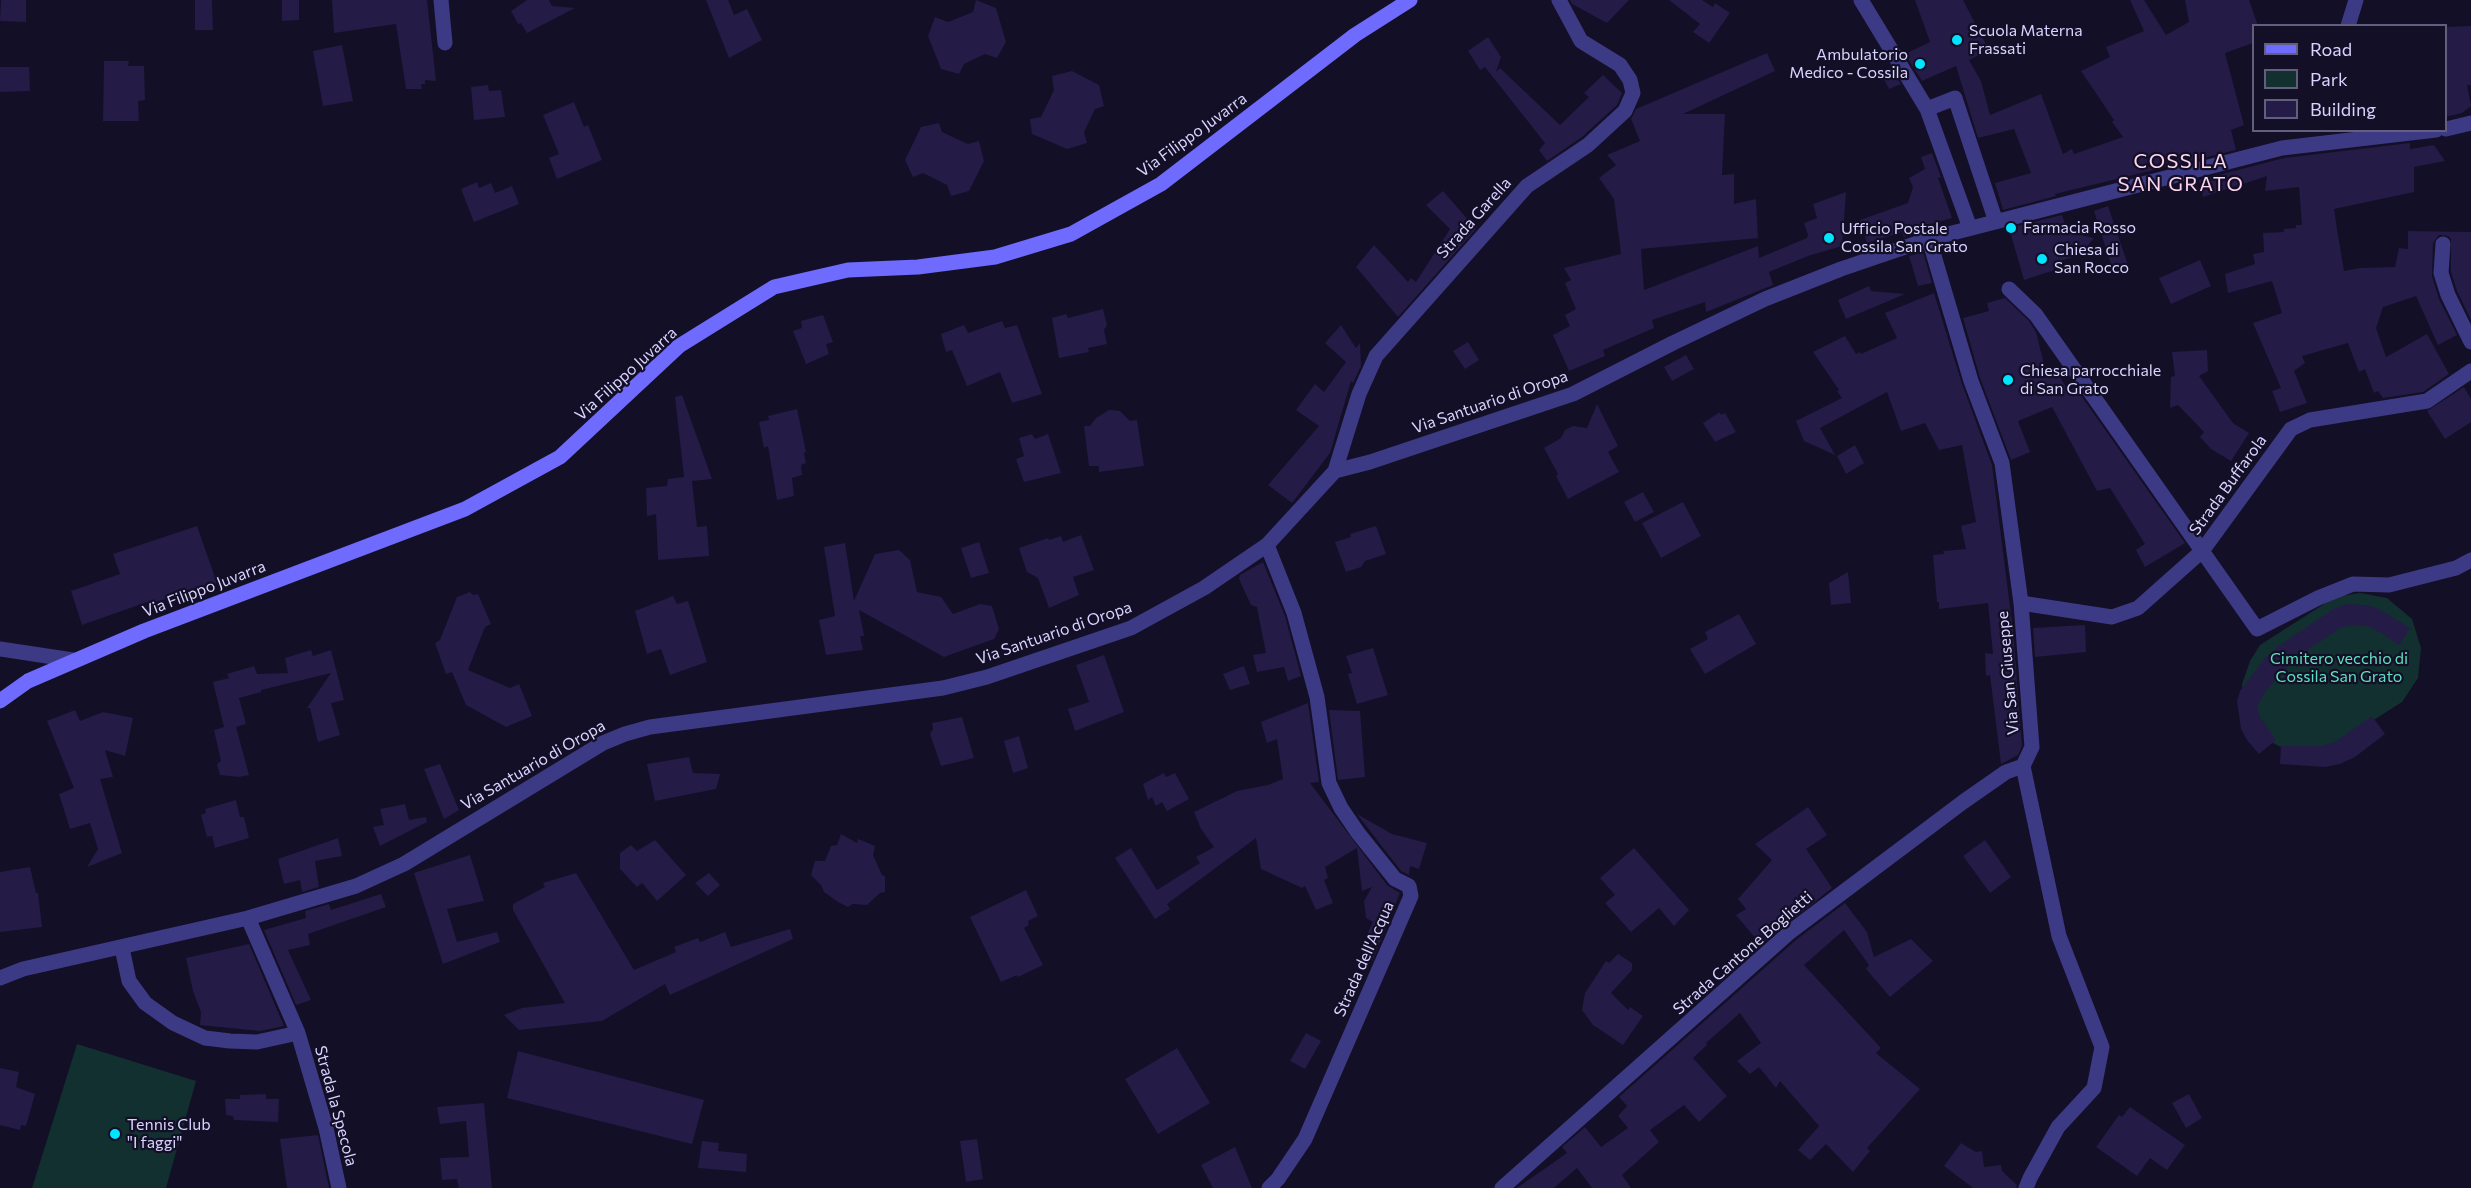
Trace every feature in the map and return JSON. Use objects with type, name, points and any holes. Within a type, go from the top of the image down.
[{"type":"main road","name":"Via Filippo Juvarra","points":[[0,701],[28,681],[73,660],[465,509],[560,458],[679,346],[774,287],[848,270],[918,267],[995,257],[1071,234],[1161,184],[1355,35],[1410,0]]},
{"type":"street","points":[[441,0],[445,43]]},
{"type":"street","name":"Strada Garella","points":[[1335,471],[1359,394],[1376,356],[1527,186],[1588,145],[1625,111],[1633,93],[1630,80],[1620,65],[1581,41],[1559,0]]},
{"type":"street","points":[[1861,0],[1927,109],[1970,228]]},
{"type":"street","points":[[2349,24],[2356,0]]},
{"type":"street","points":[[1927,109],[1955,98],[1996,222]]},
{"type":"street","points":[[2447,129],[2471,123]]},
{"type":"street","name":"Via Santuario di Oropa","points":[[0,978],[23,969],[248,918],[347,889],[404,864],[603,743],[625,734],[650,727],[943,688],[987,677],[1131,628],[1204,588],[1268,545],[1335,471],[1370,462],[1573,394],[1765,299],[1841,269],[1929,239],[2167,180],[2282,148],[2358,135],[2405,132]]},
{"type":"street","name":"Via San Giuseppe","points":[[1929,239],[1971,381],[2002,463],[2020,603],[2032,747],[2023,766],[2059,936],[2102,1047],[2094,1089],[2058,1128],[2026,1188]]},
{"type":"street","points":[[2443,244],[2441,273],[2448,295],[2471,342]]},
{"type":"street","points":[[2009,289],[2036,315],[2257,629],[2318,598],[2353,584],[2389,585],[2456,568],[2471,560]]},
{"type":"street","name":"Strada Buffarola","points":[[2020,603],[2112,617],[2139,608],[2202,551],[2291,429],[2310,420],[2427,400],[2471,371]]},
{"type":"street","name":"Strada dell'Acqua","points":[[1268,545],[1293,613],[1317,697],[1329,783],[1341,808],[1358,833],[1395,879],[1408,886],[1412,896],[1305,1139],[1278,1179],[1269,1188]]},
{"type":"street","points":[[0,649],[73,660]]},
{"type":"street","name":"Strada Cantone Boglietti","points":[[1502,1188],[1790,932],[1963,802],[2006,772],[2023,766]]},
{"type":"street","name":"Strada la Specola","points":[[248,918],[298,1033],[326,1128],[339,1188]]},
{"type":"street","name":"Strada la Specola","points":[[122,948],[129,981],[145,1003],[173,1023],[205,1038],[230,1041],[257,1042],[298,1033]]},
{"type":"street","name":"Via Santuario di Oropa","points":[[0,967],[23,969]]},
{"type":"green space","name":"Cimitero vecchio di Cossila San Grato","points":[[2360,593],[2387,598],[2412,619],[2421,648],[2418,678],[2402,702],[2336,744],[2314,754],[2286,750],[2264,738],[2243,705],[2242,684],[2250,661],[2260,645],[2335,597]]},
{"type":"green space","name":"Tennis Club \"I faggi\"","points":[[77,1044],[196,1081],[166,1188],[32,1188]]},
{"type":"building","points":[[1,0],[26,0],[26,22],[0,21]]},
{"type":"building","points":[[195,0],[212,0],[213,30],[195,30]]},
{"type":"building","points":[[282,0],[299,0],[299,20],[282,21]]},
{"type":"building","points":[[332,0],[427,0],[436,81],[425,80],[425,84],[421,84],[422,89],[406,89],[396,24],[334,33]]},
{"type":"building","points":[[527,0],[549,0],[552,6],[575,8],[527,33],[521,23],[518,24],[511,11]]},
{"type":"building","points":[[706,0],[728,0],[734,15],[747,9],[762,40],[729,58]]},
{"type":"building","points":[[976,0],[996,8],[1006,42],[997,58],[985,54],[964,64],[959,74],[941,69],[928,36],[935,17],[948,22],[973,12]]},
{"type":"building","points":[[1570,0],[1629,0],[1607,23],[1572,4]]},
{"type":"building","points":[[1669,0],[1702,0],[1713,7],[1715,3],[1730,13],[1709,43],[1693,32],[1700,24]]},
{"type":"building","points":[[1915,0],[1963,0],[1989,50],[1969,60],[1981,81],[1990,115],[2041,94],[2063,154],[2072,149],[2074,154],[2123,137],[2081,71],[2110,57],[2106,47],[2144,31],[2130,0],[2144,0],[2166,35],[2189,22],[2185,0],[2249,0],[2257,24],[2252,24],[2252,43],[2225,53],[2244,125],[2231,130],[2236,150],[2055,194],[2056,196],[2003,210],[1995,183],[2031,173],[2014,129],[1978,138],[1956,66],[1922,81],[1905,54],[1930,42]]},
{"type":"building","points":[[2471,26],[2471,85],[2467,85],[2471,106],[2462,113],[2447,117],[2447,27]]},
{"type":"building","points":[[1488,37],[1501,57],[1496,72],[1500,68],[1560,125],[1589,97],[1584,93],[1603,75],[1622,93],[1617,105],[1582,137],[1547,161],[1539,150],[1545,143],[1485,67],[1480,70],[1468,51]]},
{"type":"building","points":[[342,45],[353,101],[323,106],[313,51]]},
{"type":"building","points":[[1767,53],[1775,71],[1683,114],[1725,114],[1722,175],[1734,174],[1734,204],[1756,199],[1758,238],[1641,249],[1644,290],[1758,246],[1759,258],[1807,238],[1804,223],[1817,218],[1813,204],[1846,192],[1842,246],[1808,256],[1769,272],[1773,285],[1706,312],[1705,302],[1652,320],[1654,328],[1603,350],[1605,356],[1569,371],[1553,335],[1570,326],[1565,315],[1576,309],[1565,283],[1571,280],[1564,268],[1621,254],[1614,199],[1599,178],[1616,165],[1607,155],[1640,141],[1631,119],[1636,109]]},
{"type":"building","points":[[104,61],[129,61],[128,66],[144,66],[145,100],[138,101],[139,121],[103,121]]},
{"type":"building","points":[[0,67],[29,67],[30,91],[0,92]]},
{"type":"building","points":[[1890,67],[1901,84],[1889,89],[1881,73]]},
{"type":"building","points":[[1072,71],[1099,85],[1104,106],[1095,109],[1084,132],[1087,143],[1067,149],[1032,134],[1030,119],[1041,117],[1054,90],[1052,76]]},
{"type":"building","points":[[488,85],[489,91],[501,90],[505,117],[474,120],[471,87]]},
{"type":"building","points":[[574,102],[584,127],[588,125],[602,160],[557,179],[549,158],[559,154],[543,115]]},
{"type":"building","points":[[939,123],[942,132],[968,144],[979,141],[984,161],[969,191],[951,196],[947,185],[923,173],[913,177],[905,160],[921,127]]},
{"type":"building","points":[[2410,143],[2410,149],[2434,145],[2445,161],[2414,167],[2414,192],[2334,209],[2344,271],[2395,267],[2399,248],[2408,249],[2408,231],[2471,232],[2471,320],[2451,272],[2451,239],[2448,236],[2439,235],[2433,243],[2432,276],[2439,299],[2457,335],[2438,345],[2416,296],[2383,307],[2376,328],[2386,357],[2427,334],[2449,374],[2423,392],[2383,398],[2378,391],[2374,393],[2365,369],[2359,372],[2348,343],[2302,356],[2305,363],[2294,371],[2307,403],[2280,412],[2272,391],[2281,388],[2253,323],[2282,313],[2272,281],[2228,293],[2225,274],[2255,264],[2253,254],[2264,252],[2263,233],[2284,232],[2284,229],[2302,225],[2299,187],[2265,191],[2267,176],[2203,197],[2199,180],[2284,158]]},
{"type":"building","points":[[1932,153],[1952,218],[1906,231],[1911,235],[1904,237],[1902,232],[1867,243],[1860,220],[1908,203],[1913,187],[1909,178],[1925,169],[1921,157]]},
{"type":"building","points":[[477,182],[479,188],[491,183],[495,193],[512,186],[519,204],[474,222],[461,189]]},
{"type":"building","points":[[1443,191],[1476,229],[1398,317],[1356,267],[1374,245],[1408,282],[1411,278],[1416,282],[1450,229],[1426,205]]},
{"type":"building","points":[[2108,206],[2129,268],[2114,274],[2094,211]]},
{"type":"building","points":[[2062,215],[2068,232],[2094,238],[2080,255],[2053,263],[2055,270],[2024,280],[2009,228]]},
{"type":"building","points":[[1923,252],[1932,283],[1918,286],[1909,256]]},
{"type":"building","points":[[2200,260],[2211,286],[2171,304],[2159,278]]},
{"type":"building","points":[[1869,286],[1871,291],[1905,294],[1846,319],[1838,300]]},
{"type":"building","points":[[1934,293],[1962,384],[1992,465],[2013,630],[2022,746],[2018,755],[2001,764],[1990,675],[1986,676],[1985,653],[1993,654],[1988,603],[1939,609],[1939,602],[1937,602],[1933,555],[1944,554],[1943,551],[1966,549],[1961,526],[1976,522],[1962,445],[1939,450],[1925,423],[1901,431],[1887,392],[1820,428],[1835,455],[1804,441],[1796,421],[1842,398],[1813,352],[1845,336],[1856,354],[1860,352],[1861,354],[1897,338],[1885,313]]},
{"type":"building","points":[[2005,298],[2029,321],[2036,332],[2046,372],[2055,368],[2068,391],[2075,387],[2185,543],[2145,567],[2136,550],[2145,544],[2110,488],[2097,491],[2052,407],[2018,421],[2030,452],[2011,460],[1980,378],[1963,318],[1989,311],[1987,303]]},
{"type":"building","points":[[1103,309],[1107,325],[1104,330],[1107,344],[1088,348],[1089,352],[1059,358],[1052,318],[1066,314],[1068,318]]},
{"type":"building","points":[[823,315],[833,342],[826,344],[829,354],[806,364],[793,331],[802,328],[801,321]]},
{"type":"building","points":[[1002,321],[1005,328],[1017,325],[1042,394],[1012,403],[1000,372],[967,386],[952,350],[946,352],[941,334],[964,325],[968,333]]},
{"type":"building","points":[[1341,325],[1356,348],[1360,343],[1361,366],[1353,383],[1351,381],[1330,453],[1292,503],[1268,485],[1319,426],[1296,410],[1315,384],[1324,392],[1346,362],[1325,343]]},
{"type":"building","points":[[1468,342],[1479,360],[1465,369],[1453,351]]},
{"type":"building","points":[[2207,350],[2208,371],[2199,376],[2233,423],[2249,433],[2231,461],[2211,449],[2200,437],[2204,432],[2178,405],[2170,408],[2171,377],[2175,376],[2172,352]]},
{"type":"building","points":[[1686,355],[1694,369],[1672,381],[1664,367]]},
{"type":"building","points":[[2464,387],[2471,399],[2471,422],[2445,439],[2427,411]]},
{"type":"building","points":[[682,395],[712,479],[692,481],[697,527],[707,526],[709,556],[658,560],[656,514],[647,516],[646,488],[667,486],[668,479],[684,477],[675,397]]},
{"type":"building","points":[[1597,404],[1618,446],[1608,452],[1619,472],[1568,499],[1544,448],[1561,438],[1565,430],[1573,426],[1587,428]]},
{"type":"building","points":[[797,409],[806,452],[804,453],[806,463],[801,465],[802,475],[792,478],[794,496],[777,500],[768,446],[764,448],[759,422],[769,420],[768,416]]},
{"type":"building","points":[[1109,410],[1120,411],[1130,421],[1137,420],[1144,466],[1099,472],[1099,466],[1089,466],[1084,426],[1090,426],[1096,418]]},
{"type":"building","points":[[1720,412],[1721,415],[1725,413],[1736,432],[1715,442],[1703,423]]},
{"type":"building","points":[[1032,434],[1035,439],[1048,434],[1061,473],[1024,482],[1016,459],[1024,456],[1019,438]]},
{"type":"building","points":[[1855,445],[1864,463],[1846,474],[1837,456]]},
{"type":"building","points":[[1643,492],[1654,512],[1635,522],[1624,502]]},
{"type":"building","points":[[1683,502],[1701,536],[1661,558],[1642,523]]},
{"type":"building","points":[[197,526],[217,583],[148,605],[147,602],[82,625],[71,591],[120,574],[113,554]]},
{"type":"building","points":[[1376,526],[1386,554],[1365,561],[1361,567],[1346,572],[1335,542],[1351,537],[1350,534]]},
{"type":"building","points":[[1081,535],[1094,570],[1073,577],[1079,595],[1049,608],[1038,578],[1027,572],[1019,548],[1048,538],[1049,540],[1061,536],[1063,542]]},
{"type":"building","points":[[979,542],[989,573],[971,578],[961,548]]},
{"type":"building","points":[[845,543],[854,601],[875,554],[899,550],[910,560],[917,592],[941,597],[953,614],[980,604],[992,606],[999,629],[994,639],[944,657],[859,610],[864,636],[860,636],[863,650],[826,655],[819,620],[835,616],[824,547]]},
{"type":"building","points":[[1263,562],[1285,616],[1301,676],[1288,681],[1284,667],[1257,672],[1253,655],[1266,653],[1257,607],[1251,605],[1239,579],[1240,575]]},
{"type":"building","points":[[1848,572],[1851,603],[1831,605],[1829,583]]},
{"type":"building","points":[[470,592],[473,595],[478,594],[491,624],[485,627],[468,670],[510,688],[519,684],[532,716],[506,727],[466,705],[452,672],[446,674],[435,643],[440,640],[457,597]]},
{"type":"building","points":[[673,596],[677,604],[688,601],[707,662],[670,675],[661,649],[647,654],[635,611]]},
{"type":"building","points":[[2347,604],[2366,605],[2379,609],[2410,628],[2399,645],[2367,626],[2354,625],[2342,627],[2310,648],[2283,671],[2265,692],[2257,707],[2260,717],[2276,740],[2259,754],[2241,729],[2237,701],[2240,691],[2265,658],[2280,645],[2335,608]]},
{"type":"building","points":[[1739,614],[1756,644],[1705,674],[1690,649],[1708,639],[1705,632]]},
{"type":"building","points":[[2085,625],[2086,652],[2035,657],[2033,628]]},
{"type":"building","points":[[1373,648],[1388,695],[1357,704],[1348,674],[1352,673],[1346,656]]},
{"type":"building","points":[[311,650],[313,656],[331,650],[344,700],[331,703],[340,735],[318,742],[310,708],[307,708],[331,673],[261,690],[261,692],[239,698],[246,724],[236,727],[249,775],[239,777],[220,775],[217,764],[221,761],[214,730],[224,727],[213,682],[229,678],[227,674],[254,666],[257,674],[288,673],[285,658]]},
{"type":"building","points":[[1104,655],[1124,712],[1075,731],[1068,709],[1089,702],[1076,665]]},
{"type":"building","points":[[1244,666],[1250,684],[1230,690],[1223,674]]},
{"type":"building","points":[[1308,703],[1319,782],[1310,783],[1387,885],[1400,893],[1372,962],[1368,932],[1373,922],[1366,918],[1364,901],[1372,887],[1362,891],[1357,848],[1325,867],[1328,878],[1324,880],[1333,903],[1316,910],[1305,886],[1302,888],[1261,869],[1256,838],[1167,904],[1170,909],[1155,919],[1115,858],[1131,848],[1157,890],[1200,863],[1196,857],[1214,847],[1201,829],[1194,812],[1237,791],[1268,785],[1283,779],[1277,739],[1267,743],[1261,722]]},
{"type":"building","points":[[75,710],[80,721],[103,712],[133,718],[125,756],[105,750],[113,777],[100,779],[122,853],[87,867],[98,849],[90,823],[70,829],[59,794],[74,788],[47,721]]},
{"type":"building","points":[[1329,710],[1360,711],[1365,777],[1338,780]]},
{"type":"building","points":[[2372,716],[2385,734],[2355,757],[2340,764],[2325,767],[2280,764],[2281,746],[2322,746],[2335,742]]},
{"type":"building","points":[[962,717],[974,758],[941,766],[930,734],[933,729],[932,723]]},
{"type":"building","points":[[1019,736],[1028,768],[1013,773],[1004,741]]},
{"type":"building","points":[[689,757],[693,773],[720,774],[716,789],[655,801],[647,764]]},
{"type":"building","points":[[440,764],[459,810],[444,819],[424,769]]},
{"type":"building","points":[[1164,773],[1166,777],[1175,773],[1189,799],[1167,811],[1162,802],[1156,806],[1152,797],[1148,800],[1143,784]]},
{"type":"building","points":[[236,800],[240,817],[244,817],[249,838],[215,848],[212,836],[207,837],[201,815],[206,813],[205,809]]},
{"type":"building","points":[[405,804],[409,820],[426,817],[427,822],[380,846],[373,827],[384,825],[380,809]]},
{"type":"building","points":[[1808,807],[1827,835],[1806,849],[1832,888],[1761,945],[1736,915],[1746,909],[1738,899],[1772,860],[1755,844]]},
{"type":"building","points":[[1357,814],[1392,834],[1427,843],[1419,869],[1410,866],[1409,875],[1401,871]]},
{"type":"building","points":[[841,834],[857,843],[858,839],[875,846],[873,855],[882,875],[885,876],[885,892],[880,893],[867,905],[853,904],[848,907],[838,902],[824,892],[821,885],[811,875],[815,861],[825,861],[831,846],[837,845]]},
{"type":"building","points":[[338,838],[342,856],[315,861],[319,887],[302,892],[300,880],[284,884],[278,859]]},
{"type":"building","points":[[655,840],[686,875],[657,901],[642,883],[637,887],[620,869],[620,853],[631,845],[637,851]]},
{"type":"building","points":[[1985,840],[2011,877],[1990,893],[1963,856]]},
{"type":"building","points":[[1634,848],[1689,910],[1674,926],[1659,908],[1631,932],[1605,903],[1615,895],[1600,878]]},
{"type":"building","points":[[470,855],[484,901],[447,909],[457,942],[497,932],[500,942],[443,964],[414,873]]},
{"type":"building","points":[[30,867],[36,893],[38,893],[42,927],[0,932],[0,872]]},
{"type":"building","points":[[576,873],[634,970],[676,952],[674,947],[698,938],[700,942],[725,932],[731,947],[790,929],[793,939],[670,995],[665,984],[602,1021],[519,1030],[504,1015],[522,1008],[565,1003],[513,910],[513,904],[545,887],[543,883]]},
{"type":"building","points":[[709,873],[720,885],[708,896],[695,883]]},
{"type":"building","points":[[1026,890],[1038,916],[1028,921],[1029,925],[1024,928],[1043,965],[1001,982],[970,917]]},
{"type":"building","points":[[381,894],[386,907],[308,934],[310,945],[288,950],[311,1000],[296,1005],[264,930],[306,918],[305,911],[329,904],[331,910]]},
{"type":"building","points":[[1845,903],[1867,932],[1874,957],[1911,939],[1933,961],[1890,997],[1866,969],[1869,965],[1844,930],[1804,965],[1881,1048],[1876,1053],[1920,1089],[1867,1148],[1870,1151],[1853,1172],[1826,1144],[1810,1160],[1798,1150],[1819,1126],[1780,1081],[1776,1088],[1759,1067],[1750,1074],[1737,1061],[1761,1043],[1740,1013],[1706,1043],[1707,1045],[1693,1058],[1727,1096],[1699,1122],[1684,1105],[1650,1130],[1659,1142],[1622,1175],[1631,1188],[1592,1188],[1577,1168],[1554,1188],[1517,1188],[1567,1153],[1562,1147],[1585,1127],[1601,1147],[1628,1128],[1618,1116],[1627,1106],[1619,1097],[1796,940]]},
{"type":"building","points":[[249,944],[284,1026],[260,1031],[200,1025],[201,1012],[193,991],[186,958]]},
{"type":"building","points":[[1618,954],[1632,963],[1632,970],[1611,993],[1628,1010],[1630,1007],[1643,1016],[1623,1045],[1593,1025],[1582,1010],[1585,993],[1606,961],[1609,963]]},
{"type":"building","points":[[1306,1033],[1321,1041],[1305,1069],[1290,1061]]},
{"type":"building","points":[[1177,1048],[1210,1103],[1158,1134],[1125,1079]]},
{"type":"building","points":[[518,1051],[704,1100],[692,1144],[507,1098]]},
{"type":"building","points":[[0,1068],[19,1072],[16,1087],[35,1094],[26,1126],[21,1125],[20,1130],[0,1125]]},
{"type":"building","points":[[266,1094],[266,1099],[279,1099],[278,1122],[234,1120],[233,1116],[226,1115],[225,1099],[240,1099],[240,1095]]},
{"type":"building","points":[[2189,1094],[2202,1118],[2186,1128],[2172,1103]]},
{"type":"building","points":[[484,1103],[492,1188],[459,1188],[457,1179],[442,1180],[440,1158],[469,1157],[466,1121],[440,1124],[437,1107]]},
{"type":"building","points":[[2130,1107],[2185,1145],[2167,1170],[2150,1158],[2137,1176],[2096,1147],[2119,1115],[2122,1117]]},
{"type":"building","points":[[318,1135],[329,1188],[287,1188],[280,1139]]},
{"type":"building","points":[[977,1139],[983,1179],[966,1182],[960,1141]]},
{"type":"building","points":[[702,1141],[719,1143],[718,1151],[747,1154],[746,1172],[698,1168]]},
{"type":"building","points":[[1961,1143],[1976,1152],[1982,1151],[1984,1167],[2001,1165],[2002,1171],[2017,1185],[2016,1188],[1973,1188],[1944,1166]]},
{"type":"building","points":[[1235,1147],[1252,1188],[1213,1188],[1201,1165]]},
{"type":"place","name":"Scuola Materna Frassati","points":[[1957,40]]},
{"type":"place","name":"Ambulatorio Medico - Cossila","points":[[1920,64]]},
{"type":"place","name":"Farmacia Rosso","points":[[2011,228]]},
{"type":"place","name":"Ufficio Postale Cossila San Grato","points":[[1829,238]]},
{"type":"place","name":"Chiesa di San Rocco","points":[[2042,259]]},
{"type":"place","name":"Chiesa parrocchiale di San Grato","points":[[2008,380]]},
{"type":"place","name":"Tennis Club \"I faggi\"","points":[[115,1134]]},
{"type":"district","name":"COSSILA SAN GRATO","points":[[2181,172]]}]
